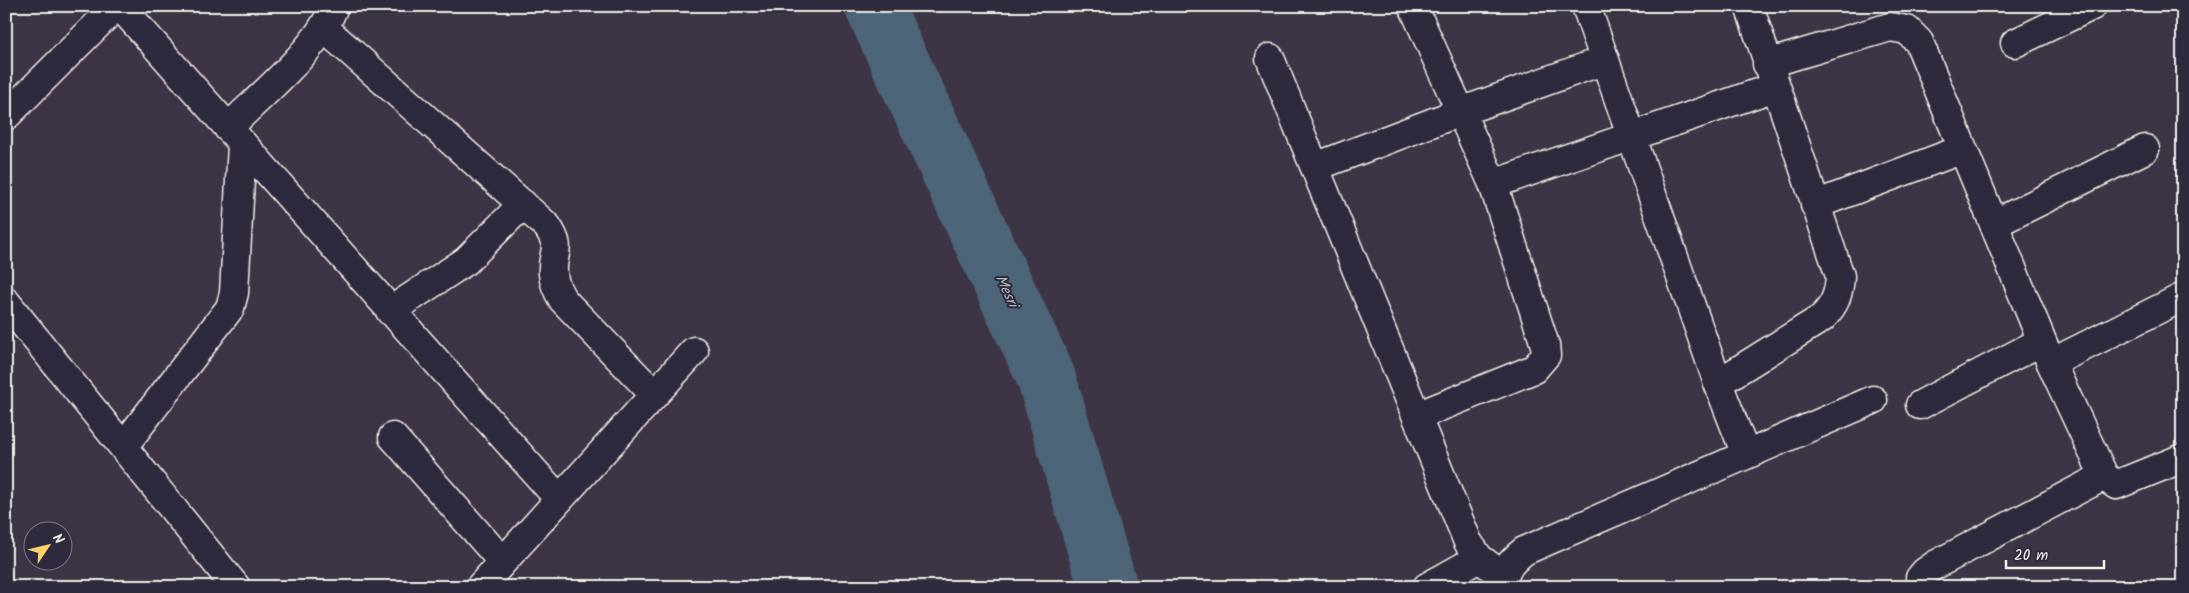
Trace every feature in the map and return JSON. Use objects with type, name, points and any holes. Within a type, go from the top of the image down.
[{"type":"street","points":[[6,116],[118,6],[559,499]]},
{"type":"street","points":[[1413,6],[1493,184],[1545,345],[1546,355],[1534,369],[1417,416]]},
{"type":"street","points":[[1586,6],[1718,383],[1746,456]]},
{"type":"street","points":[[1718,383],[1822,318],[1832,308],[1839,294],[1840,276],[1771,76],[1749,6]]},
{"type":"street","points":[[2015,43],[2092,6]]},
{"type":"street","points":[[123,447],[230,308],[234,293],[235,136],[312,44],[329,17],[547,226],[554,236],[557,247],[553,273],[556,288],[563,300],[654,394]]},
{"type":"street","points":[[1493,184],[1631,136],[1890,27],[1904,18],[1919,42],[2046,352],[2104,476],[2113,484],[2120,484],[2183,458]]},
{"type":"street","points":[[1270,58],[1468,542],[1479,558],[1503,581],[1511,562],[1524,551],[1874,400]]},
{"type":"street","points":[[1315,167],[1605,60]]},
{"type":"street","points":[[1815,205],[1963,149]]},
{"type":"street","points":[[1994,224],[2144,149]]},
{"type":"street","points":[[390,311],[466,261],[523,204]]},
{"type":"street","points":[[1920,405],[2183,297]]},
{"type":"street","points":[[6,302],[236,587]]},
{"type":"street","points":[[482,586],[502,561],[694,351]]},
{"type":"street","points":[[393,437],[502,561]]},
{"type":"street","points":[[1922,587],[1920,578],[1924,572],[1934,565],[2104,476]]},
{"type":"street","points":[[1427,587],[1479,558]]},
{"type":"waterway","name":"Mesri","points":[[874,6],[1046,377],[1108,587]]}]
